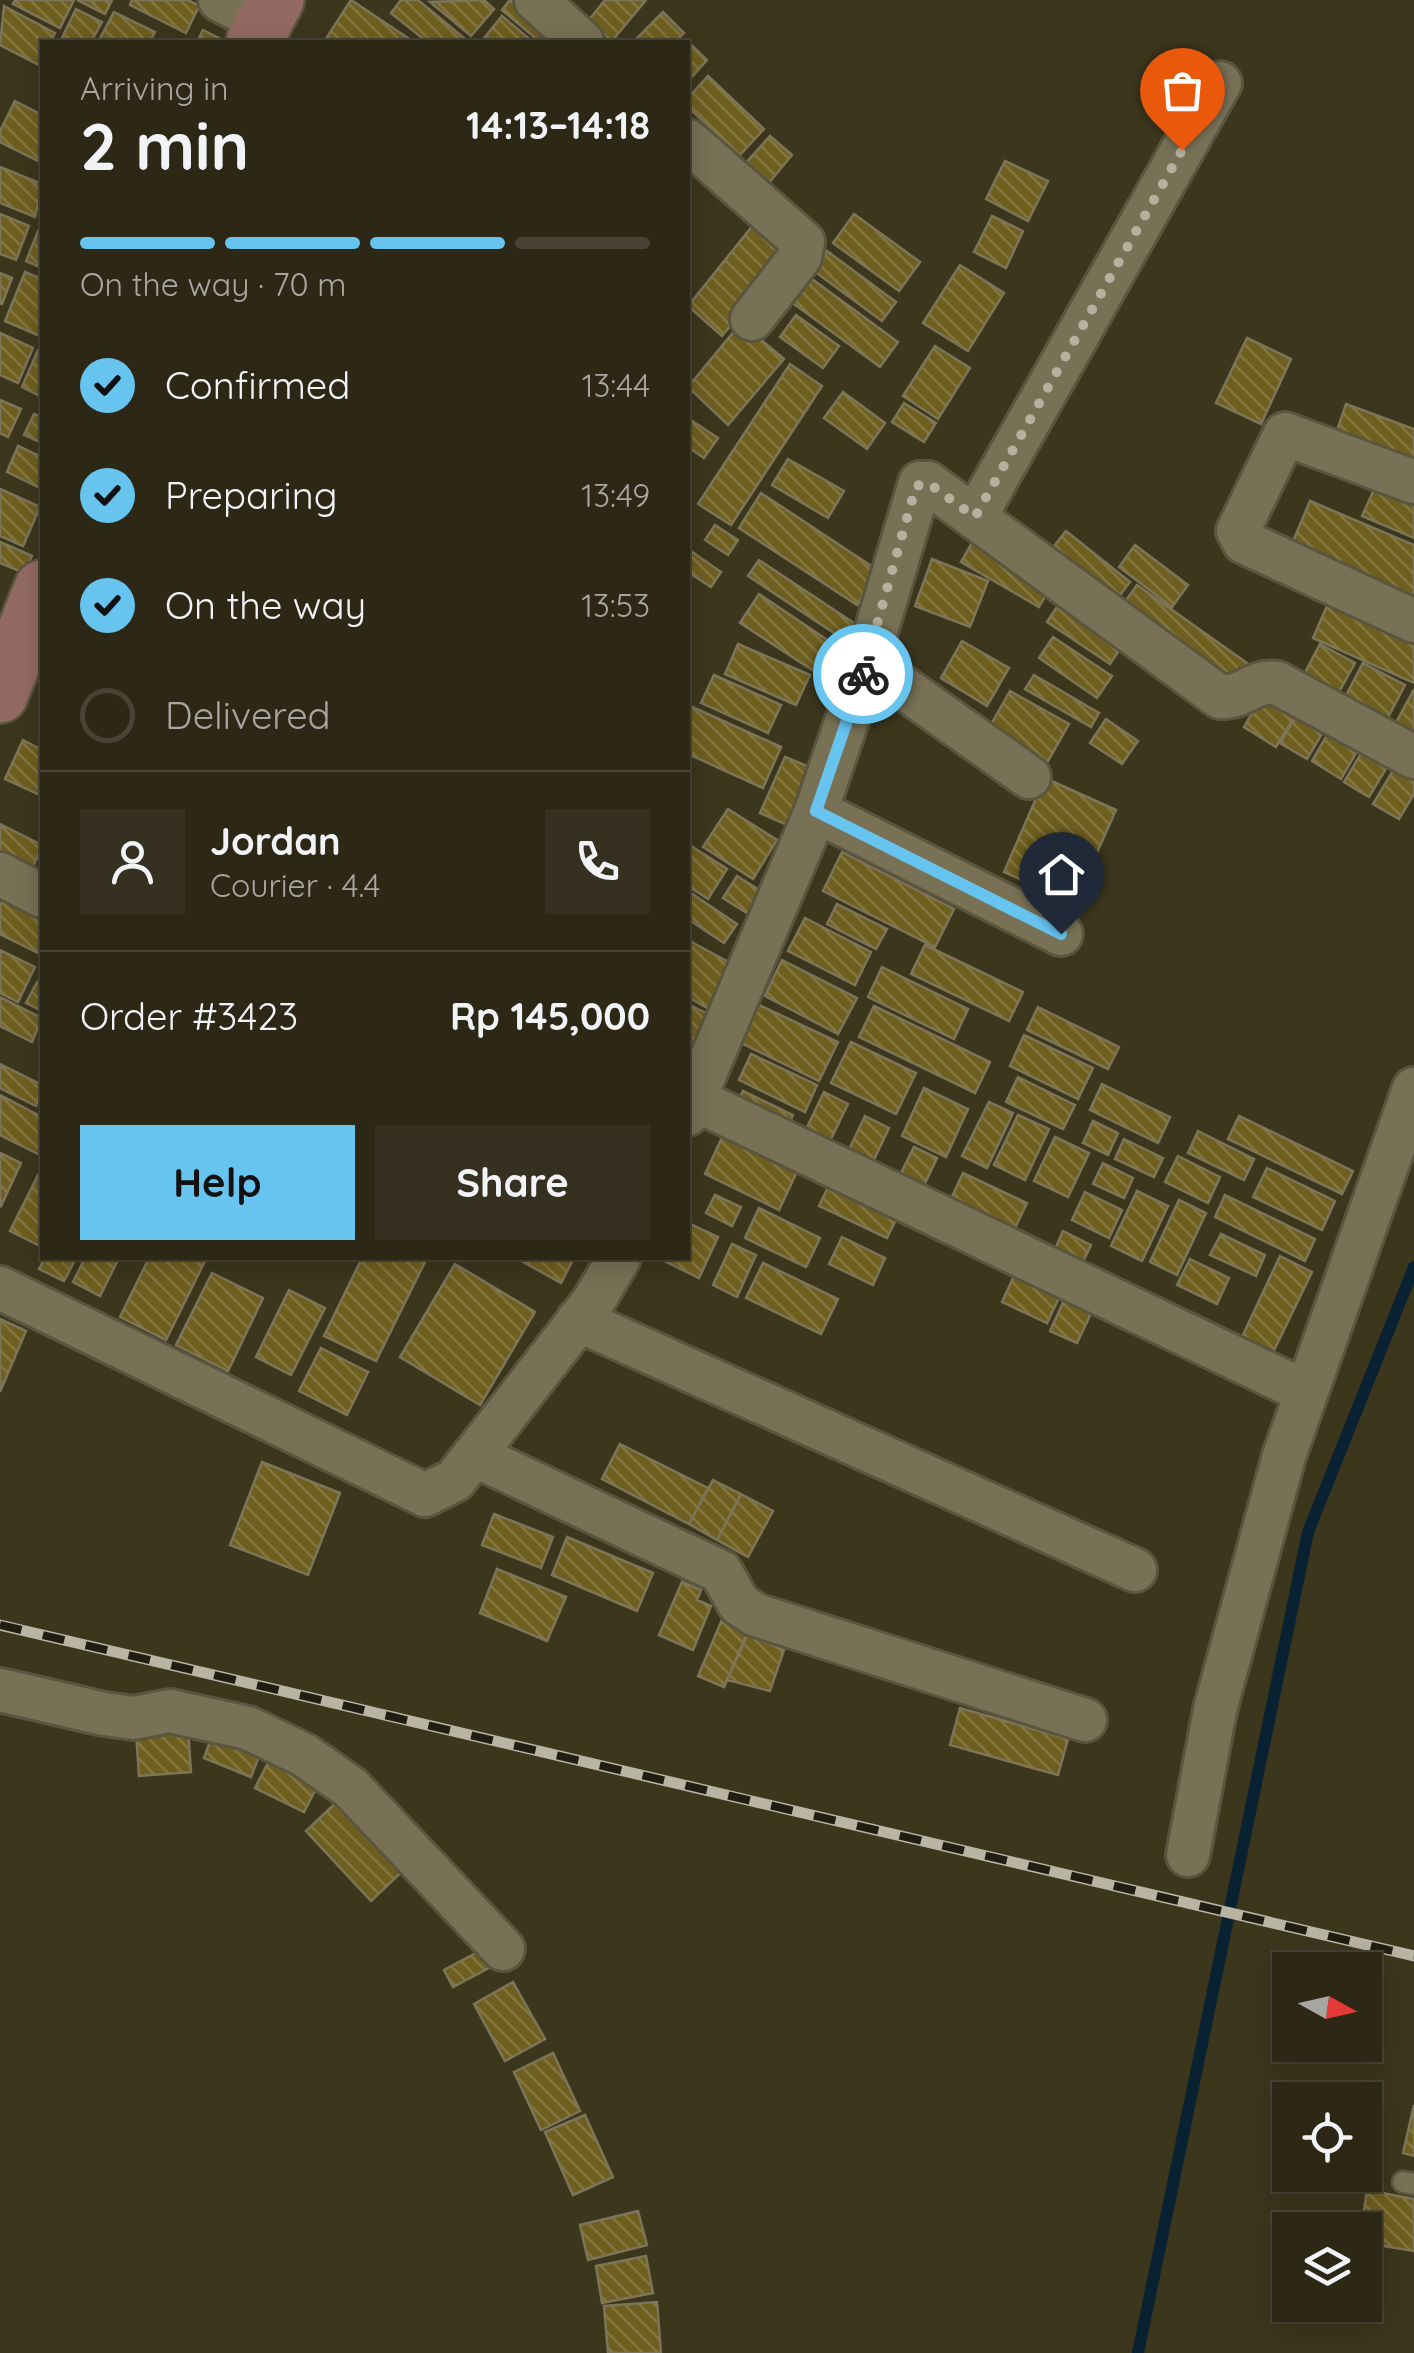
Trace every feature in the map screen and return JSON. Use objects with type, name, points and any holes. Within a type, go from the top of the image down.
[{"type":"street","points":[[536,0],[580,40]]},
{"type":"street","points":[[975,517],[1220,83]]},
{"type":"street","points":[[690,143],[803,242],[800,258],[752,319]]},
{"type":"street","points":[[1414,482],[1285,434],[1238,531],[1244,542],[1414,621]]},
{"type":"street","points":[[1306,1392],[691,1106],[816,811],[867,662],[916,486],[928,483],[1220,697],[1236,697],[1259,682],[1277,683],[1414,757]]},
{"type":"street","points":[[5,667],[40,592]]},
{"type":"street","points":[[867,662],[1029,777]]},
{"type":"street","points":[[816,811],[1061,934]]},
{"type":"street","points":[[0,874],[40,895]]},
{"type":"street","points":[[1188,1855],[1215,1710],[1306,1392],[1414,1089]]},
{"type":"street","points":[[0,1288],[410,1492],[424,1495],[441,1490],[474,1455],[578,1320],[618,1260]]},
{"type":"street","points":[[578,1320],[1135,1570]]},
{"type":"street","points":[[474,1455],[721,1572],[740,1604],[756,1615],[1085,1720]]},
{"type":"street","points":[[0,1690],[134,1718],[170,1711],[248,1728],[304,1755],[350,1788],[503,1949]]},
{"type":"building","points":[[15,0],[74,0],[60,28],[13,4]]},
{"type":"building","points":[[77,0],[112,0],[105,14]]},
{"type":"building","points":[[132,0],[188,0],[199,6],[186,33],[130,5]]},
{"type":"building","points":[[351,0],[411,40],[332,40],[327,37]]},
{"type":"building","points":[[401,0],[418,0],[464,38],[425,40],[391,13]]},
{"type":"building","points":[[484,0],[494,9],[471,36],[430,2]]},
{"type":"building","points":[[510,0],[530,0],[557,23],[538,40],[502,10]]},
{"type":"building","points":[[605,0],[646,0],[613,40],[588,21]]},
{"type":"building","points":[[4,6],[55,33],[51,40],[40,40],[39,65],[0,45]]},
{"type":"building","points":[[76,9],[102,22],[92,40],[61,40]]},
{"type":"building","points":[[114,12],[155,32],[151,40],[99,40]]},
{"type":"building","points":[[663,12],[684,33],[677,40],[635,40]]},
{"type":"building","points":[[502,16],[531,40],[483,40]]},
{"type":"building","points":[[203,30],[223,40],[198,40]]},
{"type":"building","points":[[690,44],[707,60],[690,79]]},
{"type":"building","points":[[708,76],[764,129],[739,156],[690,109],[690,96]]},
{"type":"building","points":[[15,101],[40,114],[40,162],[0,142],[0,131]]},
{"type":"building","points":[[770,136],[792,155],[768,184],[745,164]]},
{"type":"building","points":[[1005,161],[1048,181],[1028,221],[986,199]]},
{"type":"building","points":[[0,167],[40,183],[35,217],[0,203]]},
{"type":"building","points":[[0,214],[29,226],[16,260],[0,254]]},
{"type":"building","points":[[854,214],[920,262],[899,291],[833,243]]},
{"type":"building","points":[[992,216],[1023,231],[1006,268],[974,252]]},
{"type":"building","points":[[758,219],[794,248],[722,336],[690,304]]},
{"type":"building","points":[[39,229],[40,267],[26,261]]},
{"type":"building","points":[[827,251],[896,302],[882,321],[814,271]]},
{"type":"building","points":[[960,265],[1004,293],[968,351],[923,323]]},
{"type":"building","points":[[797,268],[898,342],[880,367],[779,293]]},
{"type":"building","points":[[25,272],[40,278],[40,336],[5,321]]},
{"type":"building","points":[[0,273],[12,278],[2,304],[0,304]]},
{"type":"building","points":[[796,315],[839,346],[823,368],[780,337]]},
{"type":"building","points":[[741,323],[784,359],[728,425],[690,385]]},
{"type":"building","points":[[0,333],[33,348],[18,383],[0,375]]},
{"type":"building","points":[[1247,338],[1291,359],[1261,424],[1216,403]]},
{"type":"building","points":[[935,346],[970,368],[938,419],[903,396]]},
{"type":"building","points":[[38,350],[40,396],[22,387]]},
{"type":"building","points":[[790,364],[822,386],[731,525],[698,504]]},
{"type":"building","points":[[843,392],[885,423],[867,449],[824,418]]},
{"type":"building","points":[[0,400],[21,409],[8,437],[0,433]]},
{"type":"building","points":[[904,403],[936,423],[924,442],[892,422]]},
{"type":"building","points":[[1346,404],[1414,429],[1414,468],[1334,439]]},
{"type":"building","points":[[34,414],[40,416],[40,442],[24,435]]},
{"type":"building","points":[[690,419],[718,438],[704,458],[690,448]]},
{"type":"building","points":[[18,446],[40,456],[40,488],[7,472]]},
{"type":"building","points":[[788,459],[844,491],[828,518],[772,485]]},
{"type":"building","points":[[1376,485],[1414,501],[1414,538],[1362,516]]},
{"type":"building","points":[[0,489],[40,507],[23,546],[0,536]]},
{"type":"building","points":[[761,493],[879,571],[857,605],[739,528]]},
{"type":"building","points":[[1310,501],[1414,545],[1414,598],[1291,546]]},
{"type":"building","points":[[715,525],[738,540],[728,555],[705,540]]},
{"type":"building","points":[[1066,531],[1130,582],[1111,607],[1047,555]]},
{"type":"building","points":[[973,541],[1051,586],[1039,607],[961,562]]},
{"type":"building","points":[[0,542],[32,556],[24,573],[0,563]]},
{"type":"building","points":[[1135,545],[1188,585],[1172,607],[1119,567]]},
{"type":"building","points":[[690,550],[721,572],[711,587],[690,573]]},
{"type":"building","points":[[932,559],[988,581],[970,627],[915,606]]},
{"type":"building","points":[[759,560],[863,629],[852,645],[748,576]]},
{"type":"building","points":[[1137,585],[1247,663],[1227,691],[1117,613]]},
{"type":"building","points":[[1334,590],[1414,626],[1414,683],[1313,638]]},
{"type":"building","points":[[759,594],[835,645],[817,673],[740,623]]},
{"type":"building","points":[[1065,595],[1128,637],[1110,664],[1047,622]]},
{"type":"building","points":[[1053,637],[1112,676],[1097,698],[1039,658]]},
{"type":"building","points":[[962,641],[1009,668],[987,706],[941,678]]},
{"type":"building","points":[[738,644],[810,675],[796,705],[725,674]]},
{"type":"building","points":[[1320,644],[1355,663],[1334,701],[1300,682]]},
{"type":"building","points":[[1363,663],[1405,685],[1384,725],[1342,703]]},
{"type":"building","points":[[714,675],[781,705],[768,733],[701,703]]},
{"type":"building","points":[[1034,675],[1099,713],[1091,727],[1025,689]]},
{"type":"building","points":[[1266,689],[1299,709],[1276,747],[1244,727]]},
{"type":"building","points":[[1414,689],[1414,742],[1392,730]]},
{"type":"building","points":[[1010,691],[1069,724],[1044,768],[985,735]]},
{"type":"building","points":[[690,706],[781,747],[763,788],[690,755]]},
{"type":"building","points":[[1299,711],[1326,727],[1307,759],[1280,743]]},
{"type":"building","points":[[1106,719],[1138,741],[1122,764],[1090,743]]},
{"type":"building","points":[[1330,730],[1359,748],[1341,779],[1312,761]]},
{"type":"building","points":[[23,740],[40,749],[40,795],[5,779]]},
{"type":"building","points":[[1362,752],[1387,767],[1369,797],[1344,782]]},
{"type":"building","points":[[785,757],[817,770],[792,827],[760,813]]},
{"type":"building","points":[[1394,769],[1414,781],[1414,794],[1399,819],[1373,804]]},
{"type":"building","points":[[1045,778],[1116,810],[1095,857],[1060,841],[1040,888],[1004,872]]},
{"type":"building","points":[[728,809],[777,840],[753,879],[703,847]]},
{"type":"building","points":[[0,824],[40,844],[28,879],[0,866]]},
{"type":"building","points":[[690,845],[727,869],[708,899],[690,887]]},
{"type":"building","points":[[842,852],[954,909],[935,947],[823,891]]},
{"type":"building","points":[[737,876],[764,893],[750,915],[723,898]]},
{"type":"building","points":[[690,892],[737,924],[724,943],[690,920]]},
{"type":"building","points":[[5,895],[40,912],[40,954],[0,934],[0,906]]},
{"type":"building","points":[[837,904],[887,929],[876,949],[827,924]]},
{"type":"building","points":[[805,918],[871,952],[855,985],[788,951]]},
{"type":"building","points":[[690,941],[732,964],[709,1009],[690,998]]},
{"type":"building","points":[[925,945],[1023,992],[1009,1021],[911,974]]},
{"type":"building","points":[[0,950],[35,967],[18,1002],[0,993]]},
{"type":"building","points":[[782,960],[857,998],[838,1034],[765,996]]},
{"type":"building","points":[[882,967],[968,1009],[954,1039],[868,997]]},
{"type":"building","points":[[37,982],[40,983],[40,1010],[26,1003]]},
{"type":"building","points":[[0,997],[40,1017],[32,1042],[0,1026]]},
{"type":"building","points":[[690,1005],[710,1015],[690,1058]]},
{"type":"building","points":[[759,1005],[838,1042],[819,1081],[741,1043]]},
{"type":"building","points":[[874,1006],[990,1062],[975,1093],[859,1037]]},
{"type":"building","points":[[1038,1007],[1119,1047],[1108,1069],[1027,1030]]},
{"type":"building","points":[[1024,1035],[1093,1068],[1078,1099],[1010,1066]]},
{"type":"building","points":[[851,1042],[916,1073],[896,1114],[831,1083]]},
{"type":"building","points":[[751,1054],[817,1085],[805,1112],[739,1080]]},
{"type":"building","points":[[0,1064],[40,1084],[36,1106],[0,1088]]},
{"type":"building","points":[[1018,1077],[1075,1105],[1063,1129],[1006,1102]]},
{"type":"building","points":[[1102,1084],[1170,1117],[1158,1143],[1090,1110]]},
{"type":"building","points":[[924,1088],[968,1109],[946,1157],[902,1136]]},
{"type":"building","points":[[743,1091],[793,1115],[786,1131],[735,1106]]},
{"type":"building","points":[[824,1092],[848,1104],[827,1147],[803,1136]]},
{"type":"building","points":[[0,1095],[40,1116],[40,1155],[0,1135]]},
{"type":"building","points":[[989,1102],[1013,1113],[987,1168],[962,1156]]},
{"type":"building","points":[[1018,1115],[1049,1129],[1025,1180],[994,1165]]},
{"type":"building","points":[[865,1116],[889,1128],[868,1172],[844,1160]]},
{"type":"building","points":[[1239,1116],[1353,1171],[1342,1194],[1228,1139]]},
{"type":"building","points":[[1093,1121],[1118,1133],[1108,1155],[1083,1143]]},
{"type":"building","points":[[727,1127],[801,1163],[779,1210],[705,1174]]},
{"type":"building","points":[[1198,1131],[1254,1159],[1244,1180],[1188,1153]]},
{"type":"building","points":[[1055,1137],[1089,1153],[1068,1197],[1034,1181]]},
{"type":"building","points":[[1124,1139],[1163,1158],[1154,1177],[1115,1159]]},
{"type":"building","points":[[914,1147],[937,1158],[919,1196],[895,1185]]},
{"type":"building","points":[[0,1153],[21,1163],[1,1206],[0,1205]]},
{"type":"building","points":[[1178,1156],[1220,1177],[1208,1203],[1165,1182]]},
{"type":"building","points":[[1103,1163],[1133,1178],[1124,1198],[1093,1184]]},
{"type":"building","points":[[1267,1168],[1335,1201],[1322,1230],[1253,1197]]},
{"type":"building","points":[[40,1171],[40,1246],[10,1231]]},
{"type":"building","points":[[963,1173],[1027,1203],[1013,1232],[950,1201]]},
{"type":"building","points":[[833,1177],[901,1209],[887,1238],[819,1206]]},
{"type":"building","points":[[1137,1191],[1168,1206],[1142,1261],[1111,1246]]},
{"type":"building","points":[[1085,1192],[1122,1210],[1109,1238],[1072,1220]]},
{"type":"building","points":[[715,1195],[741,1207],[732,1226],[706,1213]]},
{"type":"building","points":[[1225,1195],[1315,1239],[1305,1261],[1215,1217]]},
{"type":"building","points":[[1179,1200],[1206,1213],[1177,1275],[1150,1262]]},
{"type":"building","points":[[759,1208],[820,1238],[806,1267],[745,1238]]},
{"type":"building","points":[[690,1224],[718,1237],[699,1278],[662,1260],[690,1260]]},
{"type":"building","points":[[1063,1231],[1091,1245],[1078,1272],[1051,1258]]},
{"type":"building","points":[[1221,1234],[1265,1255],[1256,1276],[1210,1255]]},
{"type":"building","points":[[842,1237],[885,1258],[873,1285],[829,1264]]},
{"type":"building","points":[[732,1244],[756,1255],[737,1297],[713,1285]]},
{"type":"building","points":[[1280,1256],[1312,1272],[1266,1367],[1235,1352]]},
{"type":"building","points":[[1190,1259],[1229,1278],[1217,1304],[1177,1285]]},
{"type":"building","points":[[44,1260],[75,1260],[64,1281],[39,1269]]},
{"type":"building","points":[[84,1260],[118,1260],[100,1296],[73,1282]]},
{"type":"building","points":[[148,1260],[206,1260],[166,1340],[120,1317]]},
{"type":"building","points":[[361,1260],[426,1260],[376,1361],[324,1336]]},
{"type":"building","points":[[520,1260],[573,1260],[561,1283]]},
{"type":"building","points":[[763,1263],[838,1299],[821,1334],[746,1298]]},
{"type":"building","points":[[1020,1263],[1065,1285],[1047,1323],[1002,1302]]},
{"type":"building","points":[[455,1264],[535,1312],[480,1405],[400,1357]]},
{"type":"building","points":[[212,1273],[263,1298],[228,1371],[176,1345]]},
{"type":"building","points":[[289,1290],[325,1308],[291,1375],[256,1357]]},
{"type":"building","points":[[1068,1292],[1095,1305],[1077,1343],[1050,1331]]},
{"type":"building","points":[[0,1319],[26,1331],[0,1392]]},
{"type":"building","points":[[321,1348],[368,1372],[347,1415],[299,1391]]},
{"type":"building","points":[[620,1444],[708,1488],[689,1524],[602,1479]]},
{"type":"building","points":[[262,1462],[340,1493],[308,1575],[230,1545]]},
{"type":"building","points":[[713,1480],[741,1494],[717,1540],[689,1524]]},
{"type":"building","points":[[741,1494],[773,1511],[748,1557],[717,1540]]},
{"type":"building","points":[[494,1514],[553,1537],[541,1568],[482,1545]]},
{"type":"building","points":[[567,1537],[653,1573],[637,1611],[552,1575]]},
{"type":"building","points":[[497,1569],[566,1597],[547,1641],[480,1613]]},
{"type":"building","points":[[682,1582],[701,1590],[697,1600],[711,1606],[693,1650],[659,1635]]},
{"type":"building","points":[[724,1615],[751,1627],[724,1687],[698,1676]]},
{"type":"building","points":[[747,1634],[784,1650],[770,1691],[727,1680]]},
{"type":"building","points":[[960,1708],[1068,1739],[1058,1775],[950,1745]]},
{"type":"building","points":[[216,1724],[264,1743],[251,1777],[204,1758]]},
{"type":"building","points":[[188,1729],[191,1772],[139,1776],[136,1732]]},
{"type":"building","points":[[272,1755],[321,1779],[304,1812],[255,1788]]},
{"type":"building","points":[[344,1795],[409,1865],[371,1901],[306,1831]]},
{"type":"building","points":[[493,1944],[502,1961],[453,1987],[444,1970]]},
{"type":"building","points":[[513,1982],[545,2039],[505,2061],[474,2004]]},
{"type":"building","points":[[553,2053],[580,2111],[541,2130],[514,2072]]},
{"type":"building","points":[[1414,2105],[1414,2156],[1403,2153]]},
{"type":"building","points":[[585,2115],[613,2177],[573,2195],[545,2132]]},
{"type":"building","points":[[1367,2192],[1414,2199],[1414,2251],[1382,2246],[1382,2212],[1364,2212]]},
{"type":"building","points":[[638,2211],[647,2245],[588,2260],[580,2225]]},
{"type":"building","points":[[646,2256],[653,2293],[602,2303],[596,2266]]},
{"type":"building","points":[[657,2302],[661,2353],[608,2353],[604,2306]]},
{"type":"waterway","points":[[1138,2353],[1308,1532],[1414,1267]]},
{"type":"railway","points":[[0,1625],[1414,1956]]},
{"type":"way so far","points":[[863,674],[916,486],[928,483],[975,517],[1182,150]]},
{"type":"route","points":[[863,674],[816,811],[1061,934]]}]
